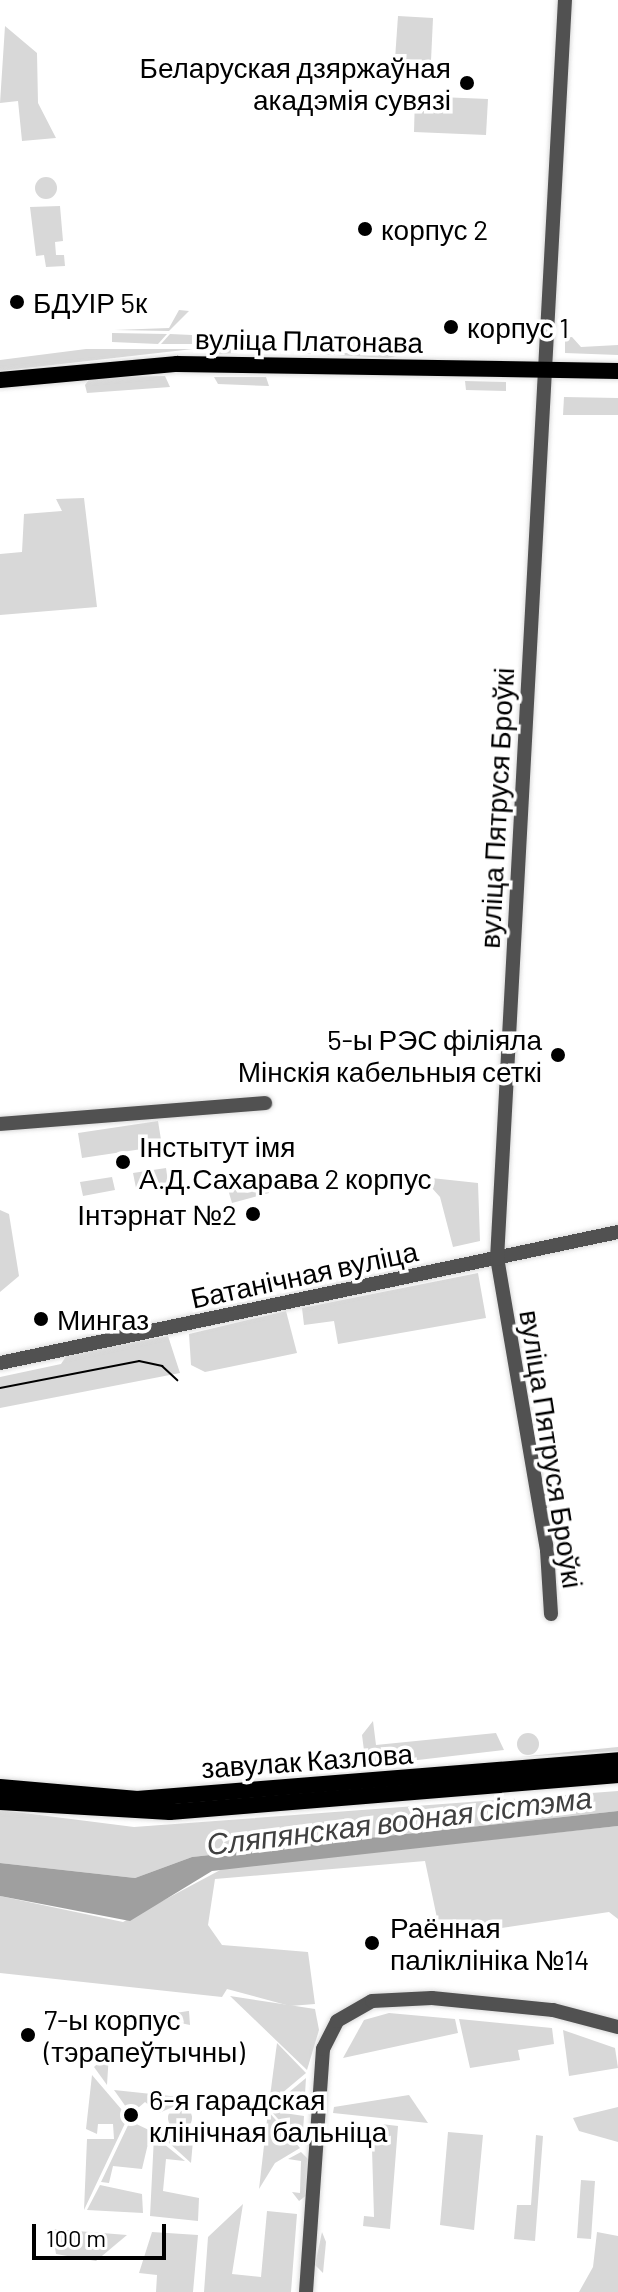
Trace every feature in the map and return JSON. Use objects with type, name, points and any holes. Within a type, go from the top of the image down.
[{"type":"main road","name":"вуліца Платонава","points":[[0,380],[177,364],[618,371]]},
{"type":"main road","name":"завулак Казлова","points":[[0,1802],[124,1814],[618,1760]]},
{"type":"main road","name":"завулак Казлова","points":[[0,1787],[137,1799],[249,1798],[618,1775]]},
{"type":"street","name":"вуліца Пятруся Броўкі","points":[[551,1614],[547,1550],[497,1259],[565,0]]},
{"type":"street","points":[[0,1124],[265,1103]]},
{"type":"street","name":"Батанічная вуліца","points":[[0,1363],[618,1232]]},
{"type":"street","points":[[306,2292],[323,2049],[337,2021],[372,2001],[432,1998],[553,2010],[618,2027]]},
{"type":"shaded area","points":[[398,16],[433,18],[431,61],[395,59]]},
{"type":"shaded area","points":[[5,26],[37,53],[38,103],[56,138],[22,141],[18,101],[0,103]]},
{"type":"shaded area","points":[[415,96],[488,99],[486,135],[414,132]]},
{"type":"shaded area","points":[[46,177],[54,180],[57,188],[54,196],[46,199],[38,196],[35,188],[38,180]]},
{"type":"shaded area","points":[[60,206],[63,241],[55,242],[56,255],[64,255],[65,266],[46,267],[44,255],[36,256],[30,207]]},
{"type":"shaded area","points":[[179,310],[189,311],[169,331],[114,330],[169,328]]},
{"type":"shaded area","points":[[112,333],[167,334],[158,344],[112,342]]},
{"type":"shaded area","points":[[170,334],[192,335],[192,344],[161,344]]},
{"type":"shaded area","points":[[572,337],[581,347],[618,345],[618,355],[565,353],[565,338]]},
{"type":"shaded area","points":[[294,339],[399,342],[399,348],[295,344]]},
{"type":"shaded area","points":[[86,349],[193,349],[0,371],[0,360]]},
{"type":"shaded area","points":[[213,349],[269,350],[269,352],[214,354]]},
{"type":"shaded area","points":[[301,353],[408,353],[388,358]]},
{"type":"shaded area","points":[[165,376],[170,387],[87,393],[85,385],[91,377]]},
{"type":"shaded area","points":[[214,377],[266,377],[269,386],[218,384]]},
{"type":"shaded area","points":[[465,381],[506,382],[506,391],[466,390]]},
{"type":"shaded area","points":[[564,397],[618,398],[618,415],[563,415]]},
{"type":"shaded area","points":[[84,498],[97,607],[0,615],[0,554],[22,552],[24,514],[62,511],[56,499]]},
{"type":"shaded area","points":[[158,1121],[162,1146],[82,1158],[78,1133]]},
{"type":"shaded area","points":[[166,1168],[168,1182],[136,1188],[133,1173]]},
{"type":"shaded area","points":[[264,1176],[269,1193],[232,1203],[227,1186]]},
{"type":"shaded area","points":[[112,1177],[115,1190],[83,1196],[80,1182]]},
{"type":"shaded area","points":[[422,1177],[478,1183],[480,1241],[453,1247],[440,1197]]},
{"type":"shaded area","points":[[0,1210],[9,1214],[19,1276],[0,1292]]},
{"type":"shaded area","points":[[478,1273],[486,1318],[338,1344],[334,1321],[304,1325],[302,1308]]},
{"type":"shaded area","points":[[286,1311],[297,1353],[205,1372],[191,1365],[189,1334]]},
{"type":"shaded area","points":[[168,1336],[180,1373],[0,1408],[0,1377],[61,1364],[67,1355]]},
{"type":"shaded area","points":[[373,1721],[376,1745],[496,1733],[504,1750],[366,1766],[362,1735]]},
{"type":"shaded area","points":[[528,1733],[536,1736],[539,1744],[536,1752],[528,1755],[520,1752],[517,1744],[520,1736]]},
{"type":"shaded area","points":[[618,1747],[618,1751],[520,1757],[568,1752]]},
{"type":"shaded area","points":[[618,1791],[618,1811],[192,1857],[135,1878],[0,1863],[0,1810],[134,1827]]},
{"type":"shaded area","points":[[618,1811],[618,1826],[212,1871],[130,1921],[0,1896],[0,1863],[135,1878],[192,1857]]},
{"type":"shaded area","points":[[618,1826],[618,1919],[609,1912],[441,1937],[425,1861],[215,1879],[208,1925],[222,1945],[308,1952],[315,2004],[290,2006],[227,1989],[222,1997],[0,1973],[0,1896],[123,1922],[224,1868]]},
{"type":"shaded area","points":[[230,1996],[315,2009],[319,2030],[307,2070]]},
{"type":"shaded area","points":[[188,2011],[190,2025],[151,2017]]},
{"type":"shaded area","points":[[389,2013],[455,2019],[458,2033],[343,2058],[364,2020]]},
{"type":"shaded area","points":[[459,2019],[552,2028],[554,2044],[518,2050],[520,2060],[470,2068]]},
{"type":"shaded area","points":[[563,2030],[615,2048],[618,2068],[569,2076]]},
{"type":"shaded area","points":[[277,2043],[306,2073],[269,2104]]},
{"type":"shaded area","points":[[109,2053],[107,2085],[94,2067]]},
{"type":"shaded area","points":[[92,2075],[128,2117],[84,2210],[87,2139],[114,2139],[113,2124],[98,2124],[97,2134],[86,2129]]},
{"type":"shaded area","points":[[306,2078],[304,2111],[271,2107]]},
{"type":"shaded area","points":[[114,2090],[180,2097],[184,2102],[159,2113],[145,2102],[131,2114]]},
{"type":"shaded area","points":[[409,2095],[428,2123],[333,2113],[334,2107]]},
{"type":"shaded area","points":[[180,2106],[189,2109],[192,2118],[189,2127],[180,2130],[171,2127],[168,2118],[171,2109]]},
{"type":"shaded area","points":[[618,2107],[618,2142],[579,2131],[573,2118]]},
{"type":"shaded area","points":[[268,2111],[300,2148],[275,2163],[259,2189]]},
{"type":"shaded area","points":[[271,2111],[304,2116],[302,2146]]},
{"type":"shaded area","points":[[130,2121],[151,2131],[142,2169],[113,2166],[109,2183],[101,2182]]},
{"type":"shaded area","points":[[381,2124],[398,2126],[390,2229],[363,2226],[364,2216],[374,2217],[372,2149]]},
{"type":"shaded area","points":[[162,2129],[194,2129],[191,2163],[157,2132]]},
{"type":"shaded area","points":[[448,2132],[483,2135],[474,2230],[440,2225]]},
{"type":"shaded area","points":[[536,2135],[543,2136],[535,2241],[514,2239],[517,2205],[531,2205]]},
{"type":"shaded area","points":[[154,2136],[185,2161],[166,2159],[163,2191],[199,2198],[198,2221],[150,2216]]},
{"type":"shaded area","points":[[301,2152],[309,2160],[307,2195],[299,2201],[292,2192],[300,2193],[301,2161],[288,2159]]},
{"type":"shaded area","points":[[581,2180],[595,2181],[591,2239],[577,2238]]},
{"type":"shaded area","points":[[100,2185],[142,2194],[143,2213],[87,2210]]},
{"type":"shaded area","points":[[243,2204],[232,2274],[261,2277],[267,2211],[297,2214],[291,2292],[204,2292],[208,2237]]},
{"type":"shaded area","points":[[52,2229],[127,2235],[96,2261],[56,2254]]},
{"type":"shaded area","points":[[152,2232],[198,2235],[193,2292],[156,2292],[157,2275],[139,2273]]},
{"type":"shaded area","points":[[322,2232],[326,2242],[323,2273],[315,2265]]},
{"type":"shaded area","points":[[597,2232],[618,2236],[618,2292],[579,2292],[593,2267]]},
{"type":"tram line","points":[[0,1388],[139,1361],[162,1366],[177,1380]]},
{"type":"place","name":"Беларуская дзяржаўная акадэмія сувязі","points":[[467,83]]},
{"type":"place","name":"корпус 2","points":[[365,229]]},
{"type":"place","name":"БДУІР 5к","points":[[17,302]]},
{"type":"place","name":"корпус 1","points":[[451,327]]},
{"type":"place","name":"5-ы РЭС філіяла Мінскія кабельныя сеткі","points":[[558,1055]]},
{"type":"place","name":"Інстытут імя А.Д.Сахарава 2 корпус","points":[[123,1162]]},
{"type":"place","name":"Інтэрнат №2","points":[[253,1214]]},
{"type":"place","name":"Мингаз","points":[[41,1319]]},
{"type":"place","name":"Раённая паліклініка №14","points":[[372,1943]]},
{"type":"place","name":"7-ы корпус (тэрапеўтычны)","points":[[28,2035]]},
{"type":"place","name":"6-я гарадская клінічная бальніца","points":[[131,2115]]},
{"type":"water label","name":"Сляпянская водная сістэма","points":[[399,1820]]}]
